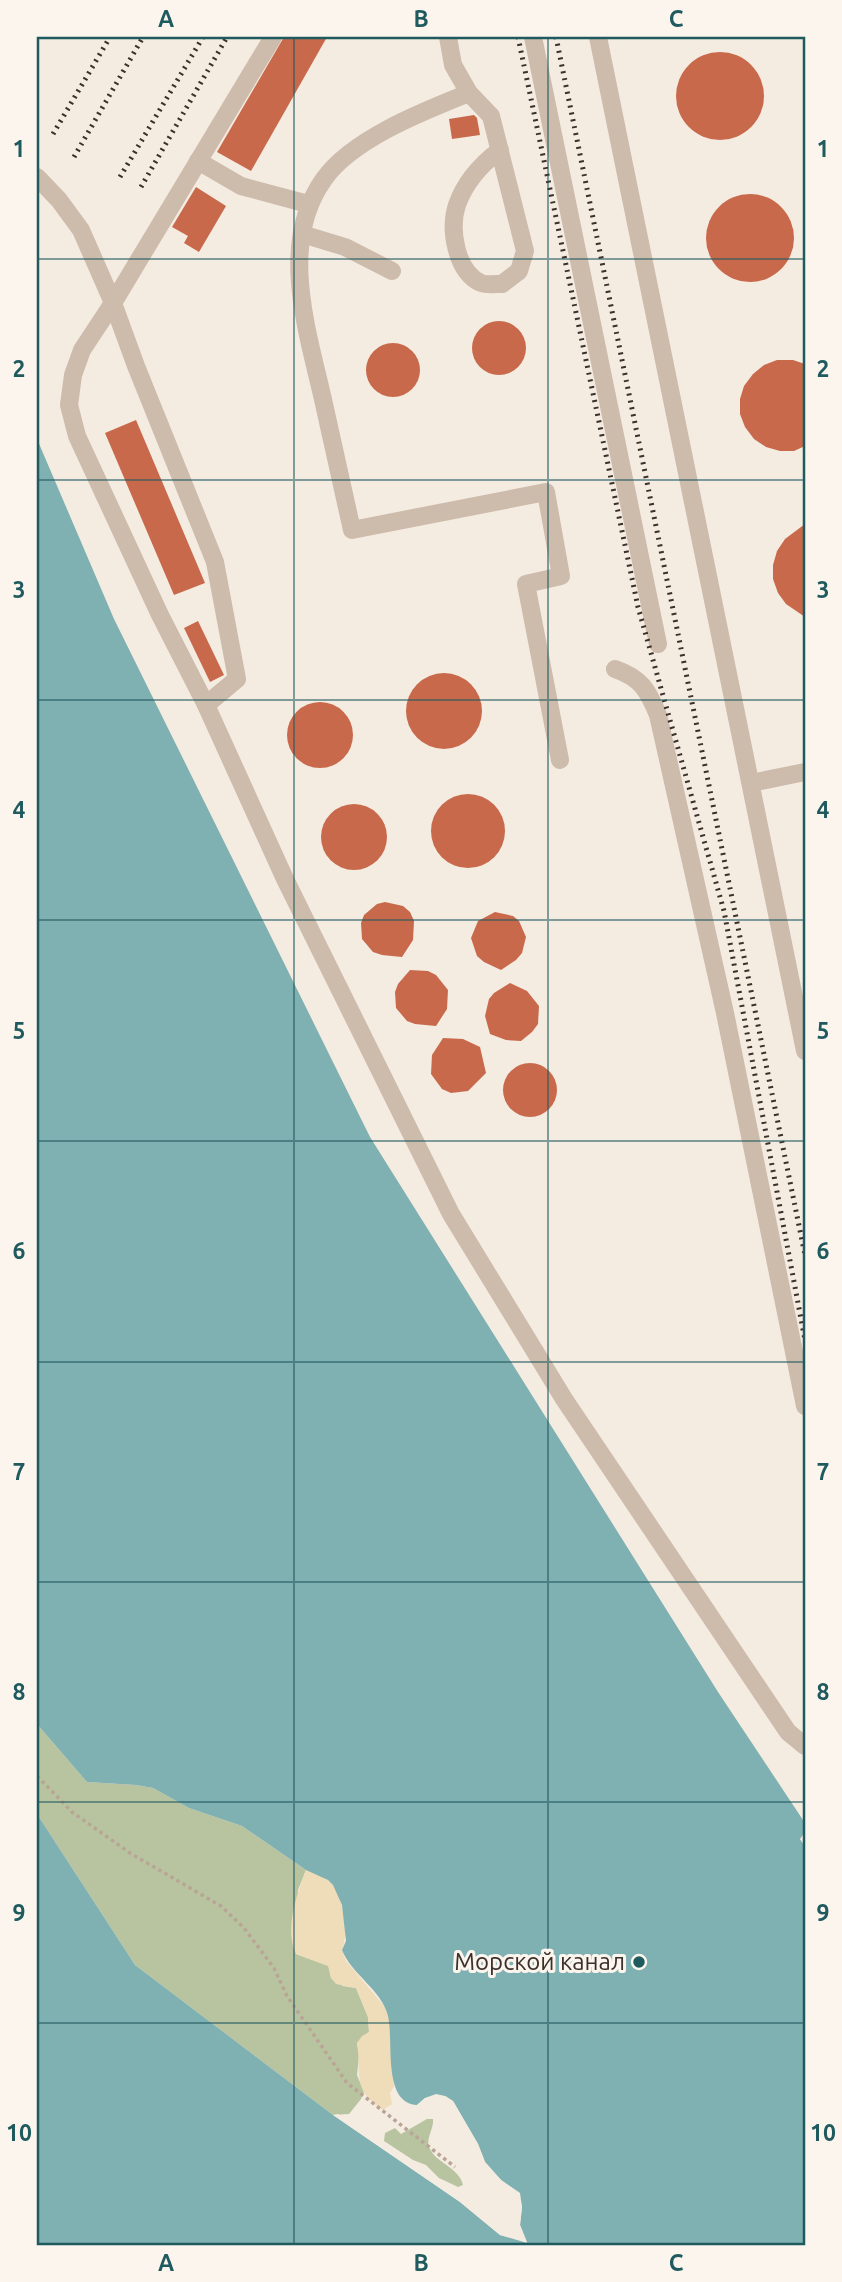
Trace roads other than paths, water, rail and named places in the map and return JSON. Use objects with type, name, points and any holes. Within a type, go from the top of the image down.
[{"type":"lane","points":[[273,37],[82,350],[72,375],[69,405],[77,436],[160,615],[206,705],[285,879],[451,1214],[564,1399],[788,1732],[805,1746]]},
{"type":"lane","points":[[448,37],[453,65],[468,93],[491,116],[500,150],[525,251],[519,271],[502,284],[481,283],[463,268],[454,238],[456,207],[468,182],[482,163],[500,150]]},
{"type":"lane","points":[[533,37],[658,644]]},
{"type":"lane","points":[[598,37],[805,1051]]},
{"type":"lane","points":[[468,93],[416,114],[350,153],[325,176],[308,204],[302,234],[299,268],[302,307],[352,530],[546,492],[561,576],[526,584],[560,760]]},
{"type":"lane","points":[[198,162],[241,186],[308,204]]},
{"type":"lane","points":[[37,177],[59,200],[81,230],[113,303],[215,562],[237,679],[206,705]]},
{"type":"lane","points":[[302,234],[345,247],[392,271]]},
{"type":"lane","points":[[615,669],[632,675],[649,692],[658,715],[724,1013],[805,1406]]},
{"type":"lane","points":[[751,783],[805,772]]},
{"type":"water","name":"Морской канал","points":[[37,439],[114,619],[370,1137],[718,1692],[805,1823],[805,1832],[800,1839],[805,1847],[805,2245],[37,2245],[37,1814],[135,1965],[333,2115],[460,2202],[500,2235],[527,2242],[520,2225],[522,2207],[519,2193],[501,2180],[485,2162],[478,2144],[453,2101],[445,2096],[425,2098],[417,2105],[406,2102],[399,2094],[392,2069],[388,2016],[380,1998],[342,1950],[346,1941],[342,1905],[333,1885],[306,1870],[242,1826],[189,1808],[153,1788],[87,1782],[37,1724]]},
{"type":"railway","points":[[53,134],[110,37]]},
{"type":"railway","points":[[74,157],[143,37]]},
{"type":"railway","points":[[120,177],[203,37]]},
{"type":"railway","points":[[141,187],[227,37]]},
{"type":"railway","points":[[518,37],[638,607],[724,911],[805,1340]]},
{"type":"railway","points":[[556,37],[805,1255]]},
{"type":"place","name":"Морской канал","points":[[639,1962]]}]
